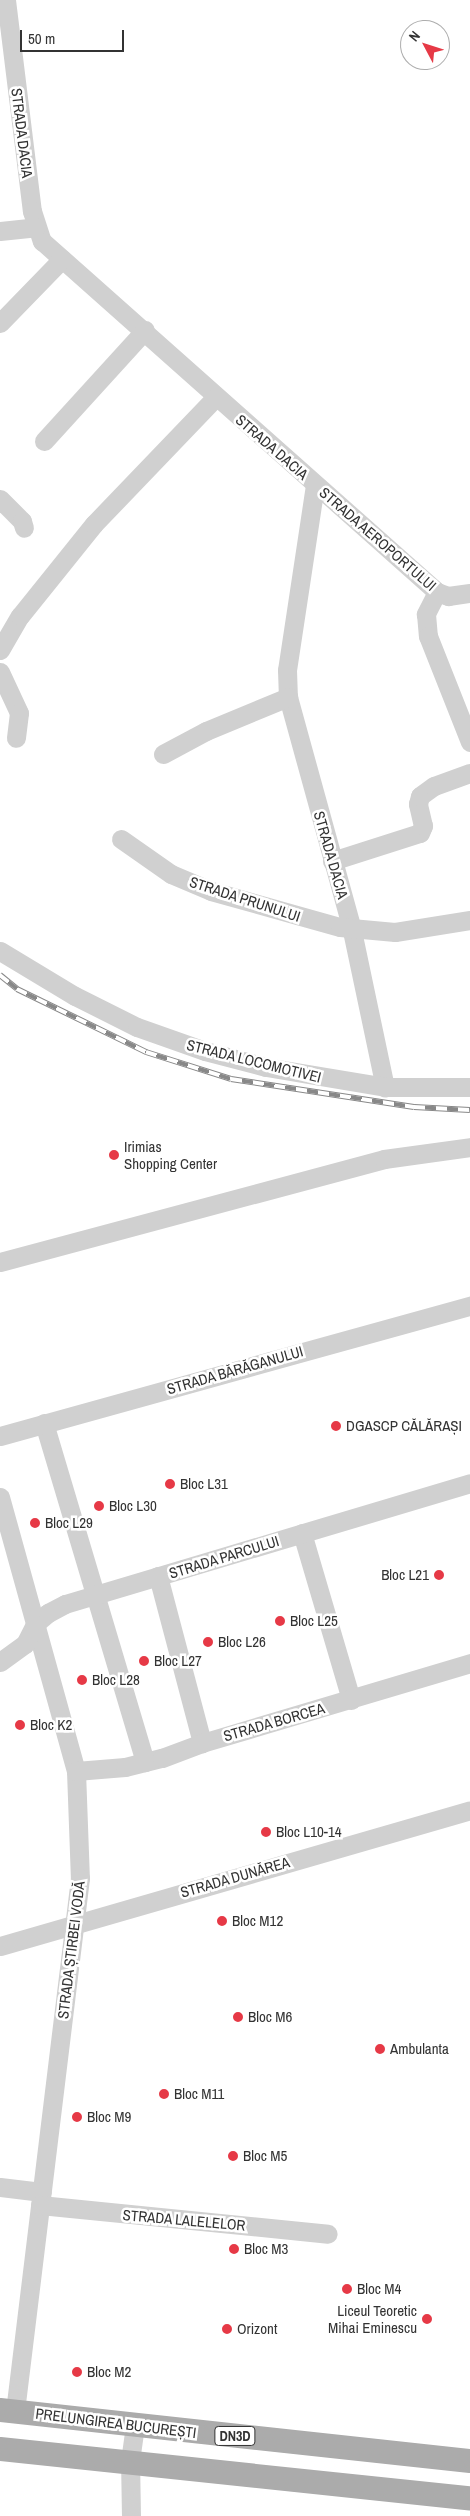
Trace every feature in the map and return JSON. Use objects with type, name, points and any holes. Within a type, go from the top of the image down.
[{"type":"main road","name":"PRELUNGIREA BUCUREȘTI","points":[[7,2410],[470,2461]]},
{"type":"main road","name":"DN3D","points":[[0,2449],[130,2461],[470,2498]]},
{"type":"street","name":"STRADA DACIA","points":[[6,0],[36,227],[42,241],[198,376],[216,397],[315,485],[287,670],[288,697],[351,926],[385,1087]]},
{"type":"street","points":[[0,231],[36,227]]},
{"type":"street","points":[[0,323],[62,259]]},
{"type":"street","points":[[44,440],[145,330]]},
{"type":"street","points":[[0,650],[20,616],[94,524],[216,397]]},
{"type":"street","name":"STRADA AEROPORTULUI","points":[[315,485],[437,592],[448,596],[470,593]]},
{"type":"street","points":[[0,499],[22,520],[24,528]]},
{"type":"street","points":[[437,592],[426,614],[428,636],[470,742]]},
{"type":"street","points":[[0,672],[19,713],[16,738]]},
{"type":"street","points":[[163,754],[206,730],[288,697]]},
{"type":"street","points":[[332,861],[420,833],[424,826],[418,804],[420,796],[434,786],[470,773]]},
{"type":"street","name":"STRADA PRUNULUI","points":[[121,839],[170,874],[211,891],[331,925],[395,932],[470,920]]},
{"type":"street","name":"STRADA LOCOMOTIVEI","points":[[0,951],[75,996],[137,1027],[204,1051],[266,1067],[385,1087],[470,1086]]},
{"type":"street","points":[[0,1262],[384,1159],[470,1147]]},
{"type":"street","name":"STRADA BĂRĂGANULUI","points":[[0,1436],[470,1306]]},
{"type":"street","points":[[44,1424],[145,1762]]},
{"type":"street","name":"STRADA PARCULUI","points":[[0,1662],[25,1644],[35,1624],[65,1604],[470,1483]]},
{"type":"street","name":"STRADA ȘTIRBEI VODĂ","points":[[0,1497],[76,1771],[80,1878],[41,2199],[7,2410]]},
{"type":"street","points":[[302,1534],[351,1700]]},
{"type":"street","points":[[158,1576],[202,1742]]},
{"type":"street","name":"STRADA BORCEA","points":[[76,1771],[145,1762],[202,1742],[351,1700],[470,1663]]},
{"type":"street","name":"STRADA DUNĂREA","points":[[0,1946],[74,1922],[470,1810]]},
{"type":"street","name":"STRADA LALELELOR","points":[[0,2187],[41,2199],[328,2234]]},
{"type":"street","points":[[131,2516],[130,2461],[135,2424]]},
{"type":"railway","points":[[0,975],[17,989],[146,1052],[231,1079],[414,1107],[470,1110]]},
{"type":"place","name":"Irimias Shopping Center","points":[[114,1155]]},
{"type":"place","name":"DGASCP CĂLĂRAȘI","points":[[336,1426]]},
{"type":"place","name":"Bloc L31","points":[[170,1484]]},
{"type":"place","name":"Bloc L30","points":[[99,1506]]},
{"type":"place","name":"Bloc L29","points":[[35,1523]]},
{"type":"place","name":"Bloc L21","points":[[439,1575]]},
{"type":"place","name":"Bloc L25","points":[[280,1621]]},
{"type":"place","name":"Bloc L26","points":[[208,1642]]},
{"type":"place","name":"Bloc L27","points":[[144,1661]]},
{"type":"place","name":"Bloc L28","points":[[82,1680]]},
{"type":"place","name":"Bloc K2","points":[[20,1725]]},
{"type":"place","name":"Bloc L10-14","points":[[266,1832]]},
{"type":"place","name":"Bloc M12","points":[[222,1921]]},
{"type":"place","name":"Bloc M6","points":[[238,2017]]},
{"type":"place","name":"Ambulanta","points":[[380,2049]]},
{"type":"place","name":"Bloc M11","points":[[164,2094]]},
{"type":"place","name":"Bloc M9","points":[[77,2117]]},
{"type":"place","name":"Bloc M5","points":[[233,2156]]},
{"type":"place","name":"Bloc M3","points":[[234,2249]]},
{"type":"place","name":"Bloc M4","points":[[347,2289]]},
{"type":"place","name":"Liceul Teoretic Mihai Eminescu","points":[[427,2319]]},
{"type":"place","name":"Orizont","points":[[227,2329]]},
{"type":"place","name":"Bloc M2","points":[[77,2372]]}]
